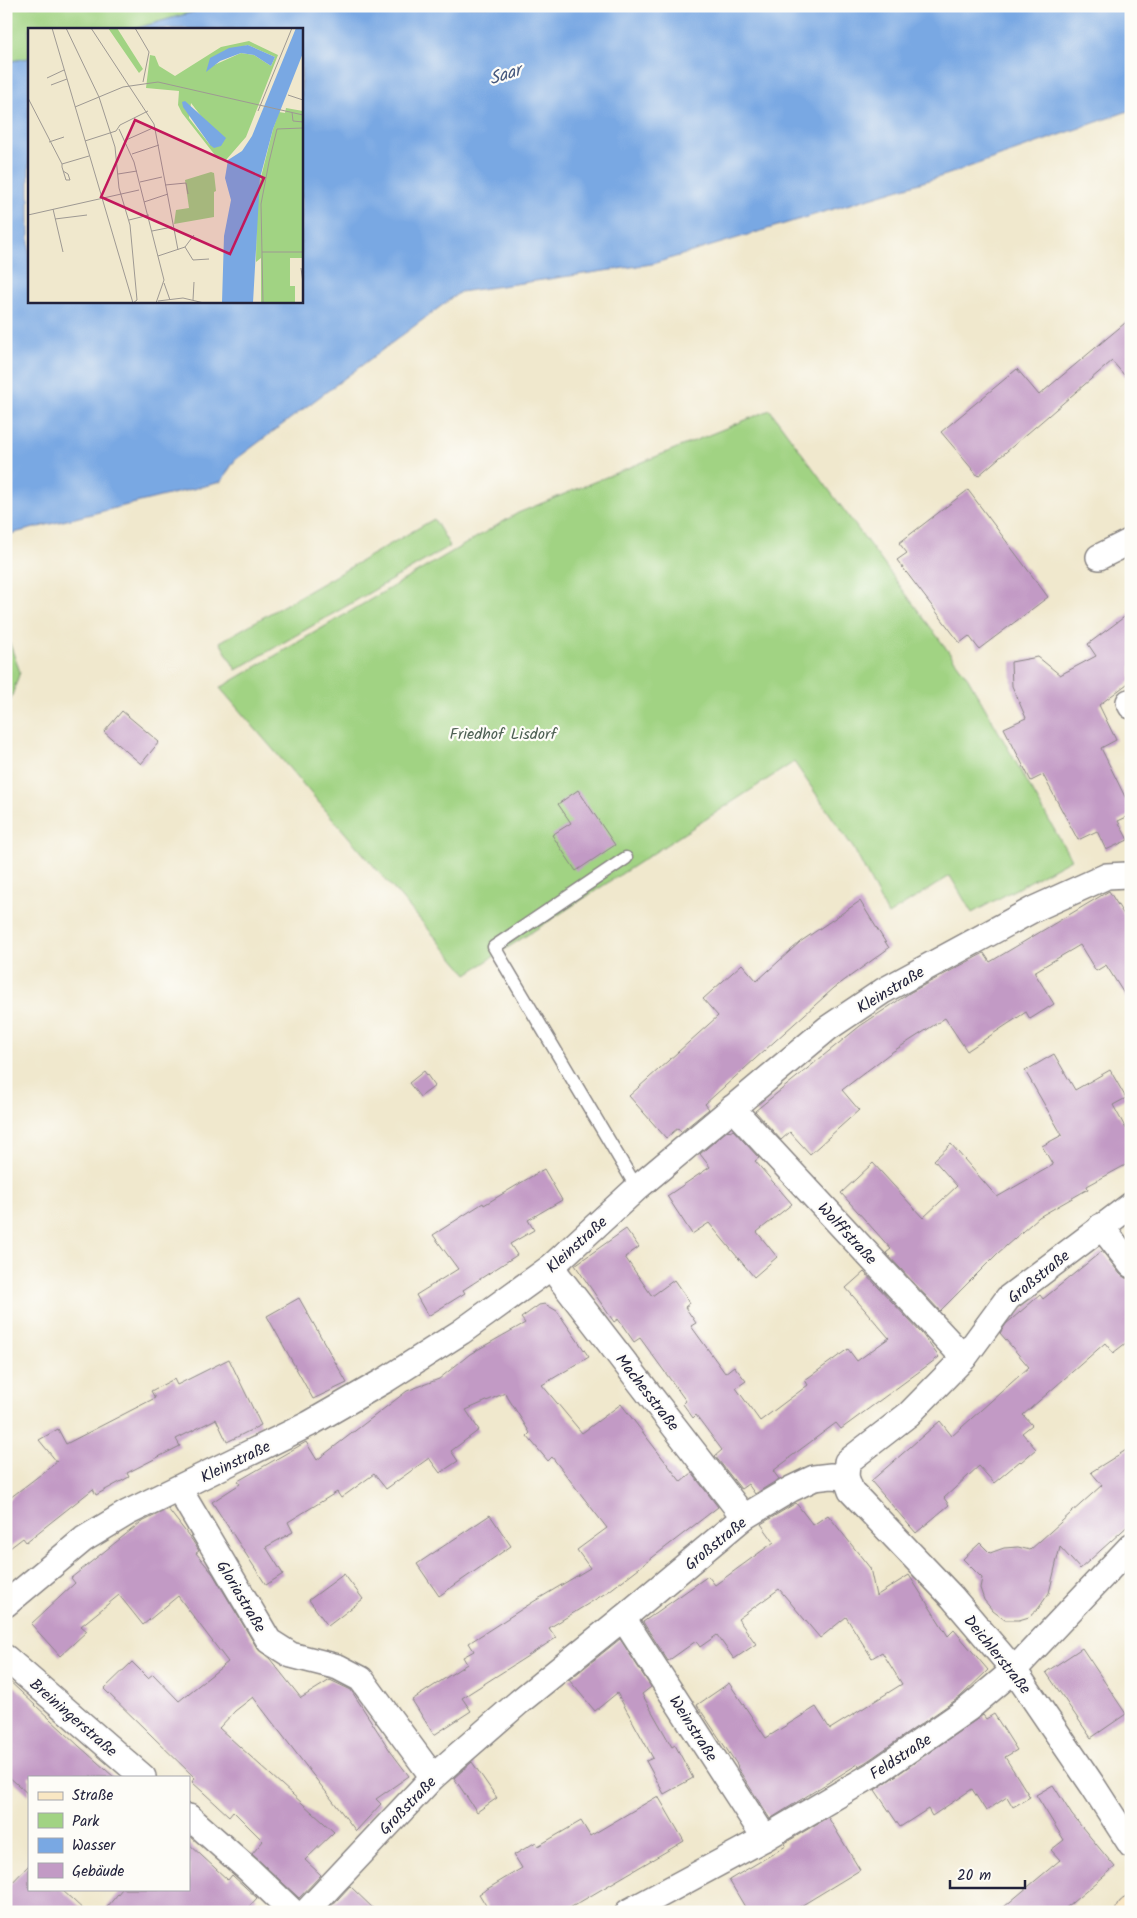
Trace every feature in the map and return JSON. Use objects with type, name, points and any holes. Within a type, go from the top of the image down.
[{"type":"street","points":[[1099,557],[1131,541]]},
{"type":"street","name":"Kleinstraße","points":[[6,1604],[84,1539],[127,1513],[309,1424],[387,1379],[461,1332],[551,1267],[637,1188],[828,1028],[883,991],[1034,909],[1107,876],[1130,875]]},
{"type":"street","name":"Wolffstraße","points":[[732,1108],[964,1358]]},
{"type":"street","name":"Großstraße","points":[[306,1912],[432,1777],[519,1702],[744,1518],[791,1489],[814,1478],[846,1477],[847,1462],[909,1414],[964,1358],[1008,1298],[1131,1204]]},
{"type":"street","points":[[1101,1226],[1131,1265]]},
{"type":"street","name":"Machesstraße","points":[[551,1267],[744,1518]]},
{"type":"street","name":"Deichlerstraße","points":[[846,1477],[851,1491],[952,1598],[1014,1670],[1131,1845]]},
{"type":"street","name":"Gloriastraße","points":[[179,1489],[269,1641],[291,1655],[338,1667],[360,1679],[432,1777]]},
{"type":"street","name":"Feldstraße","points":[[628,1912],[765,1838],[874,1774],[932,1735],[969,1708],[1014,1670],[1131,1546]]},
{"type":"street","name":"Weinstraße","points":[[624,1618],[765,1838]]},
{"type":"street","name":"Breiningerstraße","points":[[6,1658],[141,1776]]},
{"type":"street","points":[[190,1818],[293,1912]]},
{"type":"lane","points":[[626,858],[494,947],[637,1188]]},
{"type":"green space","points":[[6,6],[214,6],[137,28],[28,28],[28,58],[6,62]]},
{"type":"green space","name":"Friedhof Lisdorf","points":[[770,410],[968,678],[1071,859],[972,913],[950,876],[888,915],[854,849],[794,762],[467,974],[220,688],[518,513]]},
{"type":"green space","points":[[434,519],[450,546],[236,670],[220,642]]},
{"type":"green space","points":[[6,633],[20,672],[6,713]]},
{"type":"water","name":"Saar","points":[[214,6],[1131,6],[1131,110],[946,175],[652,264],[460,292],[235,460],[221,482],[6,535],[6,62],[28,58],[28,302],[302,302],[302,28],[137,28]]},
{"type":"building","points":[[1131,318],[1131,383],[1112,361],[978,476],[941,432],[1017,369],[1039,395]]},
{"type":"building","points":[[968,490],[1048,597],[979,649],[969,636],[960,643],[897,560],[907,553],[899,543]]},
{"type":"building","points":[[1131,612],[1131,681],[1099,705],[1116,740],[1101,748],[1131,809],[1131,815],[1118,821],[1128,840],[1106,850],[1097,831],[1078,840],[1043,775],[1031,781],[1004,728],[1026,718],[1012,686],[1011,662],[1038,657],[1060,675],[1096,656],[1088,644]]},
{"type":"building","points":[[122,711],[159,742],[141,764],[104,732]]},
{"type":"building","points":[[578,790],[615,845],[576,871],[552,835],[571,823],[558,804]]},
{"type":"building","points":[[1109,891],[1131,926],[1131,1005],[1106,965],[1096,971],[1080,945],[1034,972],[1054,1004],[1030,1019],[1026,1012],[967,1051],[945,1018],[889,1054],[842,1090],[859,1110],[810,1154],[790,1132],[781,1140],[755,1111],[860,1026],[911,992],[984,953],[990,962]]},
{"type":"building","points":[[860,901],[889,948],[834,988],[705,1104],[709,1109],[681,1132],[678,1128],[666,1138],[629,1096],[718,1016],[703,999],[742,964],[757,981],[800,942]]},
{"type":"building","points":[[1054,1054],[1075,1090],[1110,1070],[1126,1098],[1113,1105],[1131,1138],[1131,1162],[1087,1186],[1088,1189],[1039,1217],[998,1253],[940,1311],[886,1253],[891,1249],[841,1193],[873,1163],[923,1218],[957,1186],[934,1160],[951,1144],[997,1197],[1053,1165],[1042,1146],[1062,1135],[1025,1071]]},
{"type":"building","points":[[424,1071],[435,1086],[420,1097],[409,1083]]},
{"type":"building","points":[[728,1130],[730,1132],[733,1130],[759,1158],[755,1161],[792,1204],[757,1232],[777,1257],[754,1277],[709,1223],[692,1234],[667,1196],[710,1167],[700,1154]]},
{"type":"building","points":[[544,1169],[562,1200],[528,1220],[534,1230],[510,1244],[517,1255],[463,1290],[465,1293],[428,1316],[416,1295],[458,1269],[433,1235],[483,1203],[484,1205]]},
{"type":"building","points":[[626,1229],[639,1247],[625,1257],[652,1296],[674,1280],[690,1303],[685,1307],[696,1323],[691,1326],[725,1373],[734,1366],[746,1381],[736,1388],[760,1421],[808,1385],[805,1380],[848,1349],[857,1361],[889,1338],[846,1288],[864,1272],[922,1334],[939,1357],[841,1429],[836,1423],[789,1458],[773,1471],[779,1479],[755,1494],[748,1484],[741,1489],[715,1456],[722,1450],[696,1415],[693,1418],[683,1404],[686,1401],[640,1338],[634,1342],[618,1319],[614,1322],[575,1265]]},
{"type":"building","points":[[1102,1251],[1120,1274],[1125,1278],[1131,1279],[1131,1339],[1113,1353],[1105,1343],[1023,1415],[1032,1425],[1022,1433],[1036,1449],[994,1483],[979,1466],[944,1498],[949,1505],[916,1533],[871,1481],[940,1421],[952,1436],[1029,1367],[1000,1333],[1006,1324],[1040,1295],[1043,1299]]},
{"type":"building","points":[[299,1298],[347,1383],[313,1399],[267,1316]]},
{"type":"building","points":[[545,1304],[557,1311],[589,1357],[542,1385],[582,1433],[621,1404],[681,1482],[692,1473],[718,1507],[609,1591],[549,1628],[556,1638],[462,1698],[471,1711],[434,1735],[412,1700],[467,1664],[463,1657],[474,1651],[469,1643],[590,1568],[577,1550],[607,1528],[552,1457],[548,1461],[527,1436],[530,1433],[505,1393],[466,1410],[479,1430],[451,1451],[458,1461],[440,1473],[429,1458],[386,1489],[374,1474],[341,1498],[337,1492],[288,1522],[293,1532],[266,1547],[283,1574],[266,1585],[212,1502],[240,1484],[238,1481],[306,1442],[317,1460],[407,1391],[439,1379],[470,1354],[525,1323],[521,1318],[539,1305]]},
{"type":"building","points":[[229,1359],[261,1425],[227,1442],[216,1419],[176,1439],[180,1446],[127,1473],[129,1477],[96,1495],[93,1489],[26,1542],[23,1538],[6,1551],[6,1501],[57,1462],[39,1440],[58,1429],[66,1444],[155,1398],[151,1391],[174,1379],[177,1385]]},
{"type":"building","points":[[1131,1447],[1131,1523],[1080,1569],[1060,1547],[1049,1593],[1038,1609],[1029,1617],[1019,1620],[1005,1620],[993,1611],[984,1600],[980,1588],[982,1578],[963,1559],[980,1543],[990,1553],[1004,1548],[1018,1547],[1030,1550],[1102,1485],[1091,1472]]},
{"type":"building","points":[[796,1503],[813,1525],[828,1515],[870,1568],[876,1596],[909,1575],[948,1636],[954,1630],[988,1670],[960,1697],[866,1762],[859,1766],[858,1764],[770,1819],[738,1766],[697,1705],[729,1683],[766,1738],[816,1707],[830,1729],[902,1684],[882,1652],[872,1658],[846,1617],[820,1638],[779,1589],[738,1619],[756,1644],[734,1659],[717,1635],[700,1647],[696,1641],[668,1661],[643,1622],[708,1576],[715,1585],[774,1542],[761,1524]]},
{"type":"building","points":[[168,1509],[192,1540],[199,1551],[196,1553],[213,1574],[257,1648],[270,1659],[301,1698],[330,1680],[351,1690],[391,1752],[409,1776],[376,1799],[381,1804],[356,1831],[253,1697],[235,1711],[219,1728],[334,1832],[305,1860],[321,1875],[299,1898],[252,1854],[263,1841],[233,1811],[229,1816],[192,1782],[195,1778],[104,1689],[132,1662],[148,1678],[153,1674],[179,1701],[228,1662],[178,1596],[143,1625],[119,1595],[81,1626],[87,1631],[60,1656],[31,1624],[75,1583],[71,1578],[140,1523]]},
{"type":"building","points":[[490,1515],[511,1546],[439,1596],[417,1564]]},
{"type":"building","points":[[344,1574],[363,1599],[328,1626],[309,1600]]},
{"type":"building","points":[[620,1639],[651,1687],[642,1694],[672,1747],[675,1745],[693,1778],[664,1794],[646,1761],[653,1758],[617,1693],[595,1711],[569,1680]]},
{"type":"building","points":[[1082,1648],[1126,1714],[1091,1738],[1046,1672]]},
{"type":"building","points":[[6,1678],[113,1776],[28,1776],[28,1794],[6,1774]]},
{"type":"building","points":[[994,1714],[1017,1750],[1005,1757],[1030,1797],[1013,1807],[1007,1797],[986,1811],[972,1789],[932,1816],[928,1809],[900,1827],[875,1790],[983,1715],[986,1719]]},
{"type":"building","points":[[472,1762],[497,1798],[477,1812],[454,1778]]},
{"type":"building","points":[[1053,1785],[1072,1815],[1115,1867],[1061,1912],[998,1912],[1060,1860],[1051,1850],[1064,1840],[1036,1795]]},
{"type":"building","points":[[658,1796],[684,1841],[563,1912],[490,1912],[479,1894],[522,1868],[514,1855],[536,1842],[538,1846],[581,1821],[590,1836]]},
{"type":"building","points":[[828,1817],[860,1870],[791,1912],[748,1912],[729,1880],[786,1846],[785,1843]]},
{"type":"building","points":[[190,1845],[228,1880],[232,1875],[257,1898],[244,1912],[103,1912],[121,1890],[190,1890]]},
{"type":"building","points":[[28,1866],[28,1890],[62,1890],[86,1912],[6,1912],[6,1889]]},
{"type":"building","points":[[350,1886],[377,1912],[326,1912]]}]
